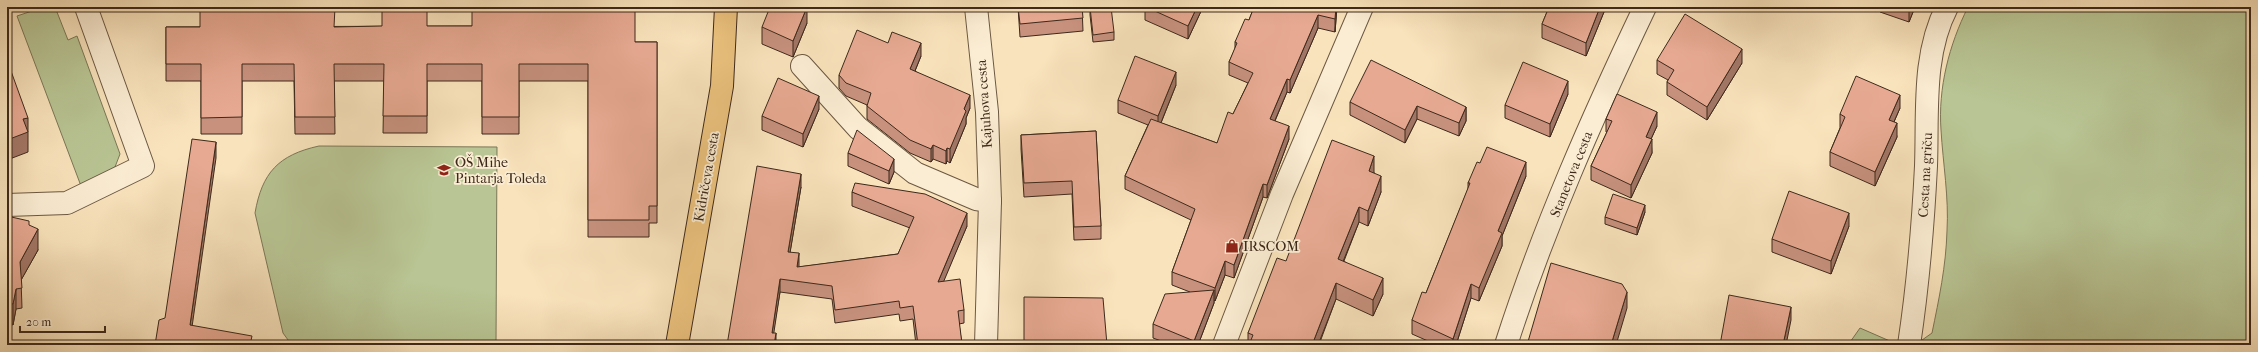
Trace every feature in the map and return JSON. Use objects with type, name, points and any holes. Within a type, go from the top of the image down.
[{"type":"main road","name":"Kidričeva cesta","points":[[677,345],[722,86],[726,7]]},
{"type":"street","points":[[7,205],[66,203],[143,166],[86,7]]},
{"type":"street","name":"Kajuhova cesta","points":[[976,7],[987,112],[990,201],[986,345]]},
{"type":"street","points":[[1224,345],[1282,194],[1362,7]]},
{"type":"street","name":"Stanetova cesta","points":[[1506,345],[1520,302],[1557,208],[1608,84],[1645,7]]},
{"type":"street","name":"Cesta na griču","points":[[1909,345],[1920,266],[1929,69],[1942,18],[1947,7]]},
{"type":"street","points":[[802,66],[858,128],[916,173],[976,199],[990,201]]},
{"type":"green space","points":[[31,7],[55,7],[68,40],[77,36],[120,154],[115,167],[81,186],[17,16],[32,11]]},
{"type":"green space","points":[[1968,7],[2251,7],[2251,345],[1915,345],[1932,333],[1942,282],[1946,244],[1947,193],[1941,130],[1941,98],[1950,52],[1961,21]]},
{"type":"green space","points":[[319,146],[497,147],[496,345],[291,344],[283,333],[255,213],[262,187],[274,168],[293,155]]},
{"type":"green space","points":[[1860,328],[1899,345],[1848,345]]},
{"type":"building","points":[[200,7],[335,7],[334,27],[382,26],[382,7],[427,7],[427,26],[472,26],[472,7],[635,7],[635,42],[657,42],[657,206],[649,206],[649,220],[588,220],[588,64],[519,64],[519,117],[482,117],[482,64],[427,64],[427,116],[383,116],[384,64],[334,64],[335,117],[295,117],[294,64],[242,64],[242,117],[201,118],[201,64],[166,64],[166,27],[200,27]]},
{"type":"building","points":[[770,7],[807,7],[793,41],[762,27]]},
{"type":"building","points":[[1018,7],[1082,7],[1083,18],[1020,24]]},
{"type":"building","points":[[1090,7],[1111,7],[1114,32],[1093,35]]},
{"type":"building","points":[[1146,7],[1197,7],[1188,26]]},
{"type":"building","points":[[1254,7],[1336,7],[1335,19],[1318,15],[1290,80],[1287,79],[1270,119],[1289,126],[1267,185],[1263,184],[1234,265],[1225,261],[1215,288],[1172,272],[1195,209],[1125,176],[1151,119],[1217,143],[1228,112],[1233,114],[1253,73],[1229,62],[1237,43],[1235,42],[1245,19],[1249,20]]},
{"type":"building","points":[[1549,7],[1600,7],[1586,43],[1542,24]]},
{"type":"building","points":[[1685,14],[1742,49],[1707,107],[1667,82],[1674,70],[1657,60]]},
{"type":"building","points":[[857,30],[888,43],[892,32],[921,43],[910,69],[970,95],[964,109],[966,111],[950,149],[947,148],[946,151],[933,145],[931,149],[910,140],[867,106],[871,93],[846,83],[839,75]]},
{"type":"building","points":[[1135,56],[1176,72],[1158,116],[1118,100]]},
{"type":"building","points":[[7,60],[28,118],[23,119],[28,132],[7,140]]},
{"type":"building","points":[[1371,60],[1466,107],[1459,123],[1417,106],[1405,130],[1350,102]]},
{"type":"building","points":[[1523,62],[1568,81],[1550,124],[1505,105]]},
{"type":"building","points":[[1856,76],[1900,95],[1889,120],[1897,123],[1875,172],[1830,152],[1845,117],[1840,114]]},
{"type":"building","points":[[778,78],[819,96],[803,134],[762,116]]},
{"type":"building","points":[[1617,94],[1657,112],[1646,137],[1652,139],[1631,185],[1591,166],[1612,121],[1606,119]]},
{"type":"building","points":[[857,130],[894,159],[889,171],[848,153]]},
{"type":"building","points":[[1096,131],[1101,226],[1074,227],[1072,181],[1024,183],[1021,135]]},
{"type":"building","points":[[192,139],[216,142],[190,325],[252,336],[250,345],[155,345],[159,320],[165,318]]},
{"type":"building","points":[[1332,140],[1374,156],[1369,171],[1381,176],[1368,211],[1359,207],[1338,259],[1383,278],[1373,300],[1336,283],[1314,340],[1327,345],[1249,345],[1253,335],[1248,333],[1277,258],[1286,261]]},
{"type":"building","points":[[1487,147],[1526,162],[1498,231],[1502,233],[1479,288],[1471,284],[1453,339],[1412,320],[1422,292],[1426,293],[1477,162],[1480,163]]},
{"type":"building","points":[[757,166],[801,174],[788,252],[799,253],[797,267],[898,254],[914,217],[852,192],[855,183],[925,194],[967,213],[938,282],[960,279],[964,310],[958,311],[962,344],[918,345],[913,306],[900,308],[899,301],[835,310],[832,286],[780,279],[772,333],[776,333],[774,345],[727,345]]},
{"type":"building","points":[[1789,191],[1849,213],[1831,261],[1772,239]]},
{"type":"building","points":[[1613,194],[1645,205],[1637,228],[1605,217]]},
{"type":"building","points":[[7,216],[29,221],[29,225],[38,229],[20,262],[22,288],[16,289],[13,304],[7,303]]},
{"type":"building","points":[[1551,263],[1622,284],[1627,292],[1611,345],[1527,345]]},
{"type":"building","points":[[1214,290],[1194,341],[1153,324],[1165,294]]},
{"type":"building","points":[[1729,295],[1791,307],[1783,345],[1720,345]]},
{"type":"building","points":[[1024,297],[1103,298],[1107,345],[1024,345]]},
{"type":"place","name":"OŠ Mihe Pintarja Toleda","points":[[444,170]]},
{"type":"place","name":"IRSCOM","points":[[1232,246]]}]
